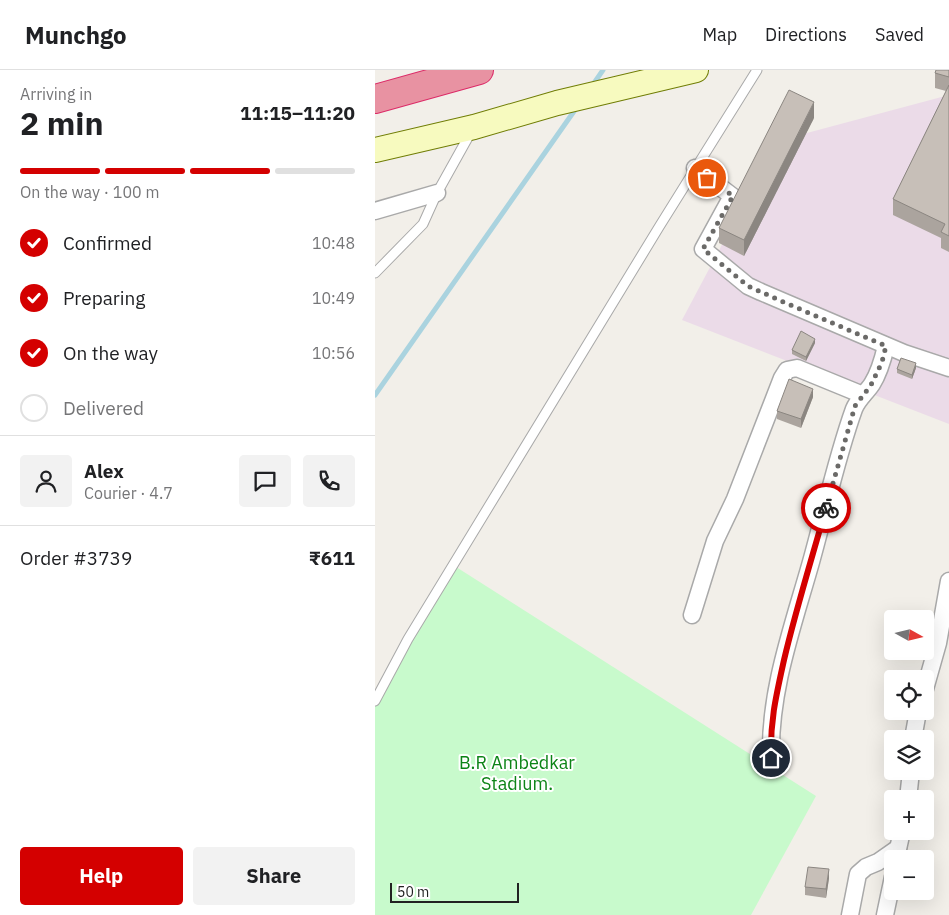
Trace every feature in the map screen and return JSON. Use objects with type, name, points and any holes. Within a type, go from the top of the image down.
[{"type":"highway","points":[[375,99],[479,70]]},
{"type":"street","points":[[375,150],[474,127],[557,104],[695,70]]},
{"type":"street","points":[[695,168],[733,196],[703,249],[748,286],[886,346],[949,368]]},
{"type":"street","points":[[375,211],[437,193]]},
{"type":"street","points":[[771,758],[770,737],[773,710],[791,633],[855,406],[877,374],[886,346]]},
{"type":"street","points":[[692,615],[715,540],[735,499],[782,378],[787,370],[797,368],[863,395]]},
{"type":"street","points":[[934,671],[943,653],[949,581]]},
{"type":"street","points":[[850,915],[858,874],[861,870],[884,860]]},
{"type":"street","points":[[885,915],[888,900]]},
{"type":"lane","points":[[375,701],[408,639],[695,168],[757,70]]},
{"type":"lane","points":[[375,273],[423,224],[437,193],[474,127]]},
{"type":"shaded area","points":[[949,95],[949,424],[682,320],[777,141]]},
{"type":"green space","name":"B.R Ambedkar Stadium.","points":[[453,565],[816,796],[751,915],[375,915],[375,691]]},
{"type":"building","points":[[936,70],[949,70],[949,77],[935,73]]},
{"type":"building","points":[[949,85],[949,236],[941,232],[945,224],[893,199]]},
{"type":"building","points":[[789,90],[814,102],[744,240],[719,228]]},
{"type":"building","points":[[801,331],[815,339],[806,357],[792,350]]},
{"type":"building","points":[[901,358],[916,363],[912,375],[897,369]]},
{"type":"building","points":[[789,379],[813,389],[801,419],[777,411]]},
{"type":"building","points":[[808,867],[829,869],[826,889],[805,887]]},
{"type":"waterway","points":[[592,86],[603,70]]},
{"type":"waterway","points":[[375,395],[577,107]]},
{"type":"way so far","points":[[707,178],[733,196],[703,249],[748,286],[886,346],[882,362],[871,385],[855,406],[826,508]]},
{"type":"route","points":[[771,758],[770,737],[773,710],[791,633],[826,508]]}]
